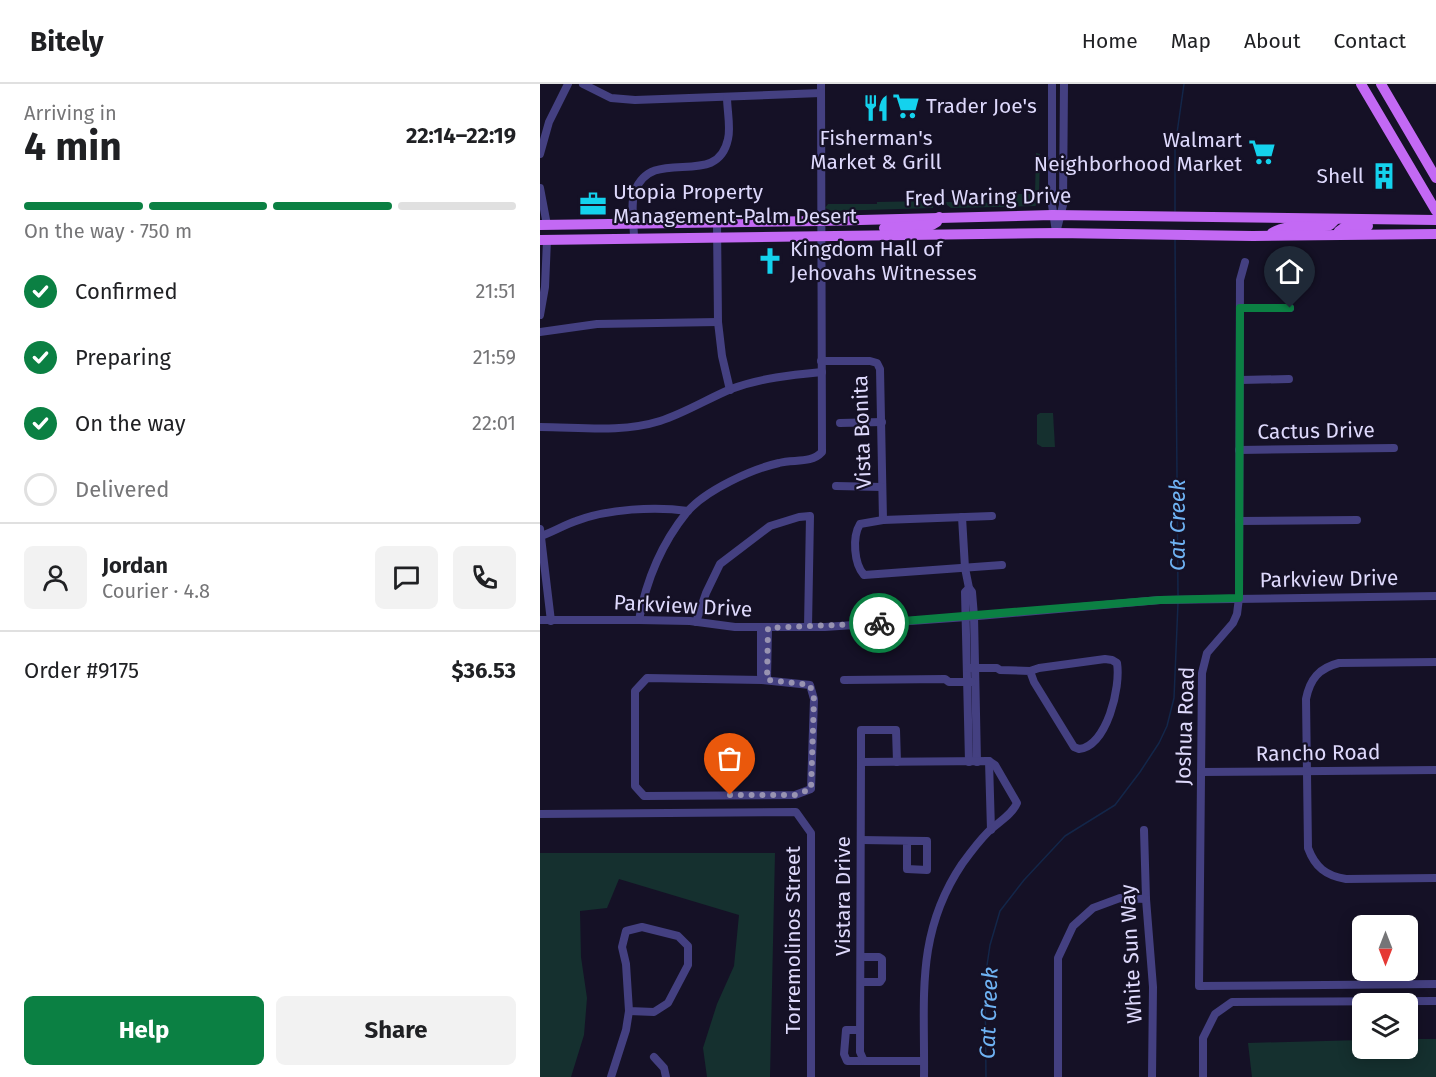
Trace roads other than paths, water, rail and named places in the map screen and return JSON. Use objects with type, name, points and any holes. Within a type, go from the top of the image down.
[{"type":"main road","points":[[1360,84],[1436,211]]},
{"type":"main road","points":[[1381,84],[1436,178]]},
{"type":"main road","name":"Fred Waring Drive","points":[[543,232],[550,234],[556,231],[579,230],[600,224],[821,221],[1057,214],[1436,220]]},
{"type":"main road","points":[[864,235],[885,228],[932,225],[939,217]]},
{"type":"main road","points":[[1267,236],[1276,230],[1286,228],[1330,225],[1336,219]]},
{"type":"main road","points":[[1337,235],[1346,226],[1374,226],[1390,220]]},
{"type":"main road","name":"Fred Waring Drive","points":[[543,232],[634,238],[1056,233],[1267,236],[1436,234]]},
{"type":"main road","points":[[1390,235],[1436,241]]},
{"type":"street","points":[[540,154],[549,122],[568,84]]},
{"type":"street","points":[[583,84],[610,98],[635,100],[727,97],[821,89],[822,452],[810,460],[778,463],[750,472],[711,494],[688,511],[660,554],[645,590],[639,620]]},
{"type":"street","points":[[1052,84],[1057,214]]},
{"type":"street","points":[[1056,233],[1064,84]]},
{"type":"street","points":[[634,238],[634,193],[645,175],[658,168],[698,167],[711,163],[720,156],[728,140],[727,97]]},
{"type":"street","points":[[540,188],[545,287],[540,315]]},
{"type":"street","points":[[717,223],[718,322],[722,356],[730,390]]},
{"type":"street","name":"Joshua Road","points":[[1245,262],[1240,280],[1239,598],[1233,623],[1207,653],[1202,673],[1199,986],[1436,984]]},
{"type":"street","points":[[1240,308],[1290,308]]},
{"type":"street","points":[[540,332],[597,324],[718,322]]},
{"type":"street","name":"Vista Bonita","points":[[821,361],[870,361],[877,363],[880,369],[883,520]]},
{"type":"street","points":[[540,427],[642,425],[674,416],[730,390],[775,377],[822,372]]},
{"type":"street","points":[[1241,380],[1289,379]]},
{"type":"street","points":[[840,423],[882,422]]},
{"type":"street","name":"Cactus Drive","points":[[1239,450],[1394,448]]},
{"type":"street","points":[[836,486],[882,487]]},
{"type":"street","points":[[551,621],[541,533],[576,520],[609,512],[672,508],[688,511]]},
{"type":"street","points":[[696,622],[706,593],[720,564],[770,526],[810,516],[808,627]]},
{"type":"street","points":[[992,516],[883,520],[860,524],[856,531],[857,559],[864,575],[1002,565]]},
{"type":"street","points":[[962,517],[965,568],[969,588],[965,592],[970,617],[970,716],[973,762]]},
{"type":"street","points":[[1239,521],[1357,520]]},
{"type":"street","name":"Parkview Drive","points":[[540,621],[639,620],[696,622],[735,627],[808,627],[970,617],[1196,598],[1436,596]]},
{"type":"street","points":[[764,628],[764,680]]},
{"type":"street","points":[[844,680],[945,680],[948,677],[957,679],[987,670],[997,673],[1000,670],[1030,671],[1105,659],[1112,660],[1117,663],[1119,672],[1114,705],[1108,720],[1087,747],[1079,749],[1074,747],[1034,682],[1030,671]]},
{"type":"street","points":[[1436,662],[1339,663],[1327,666],[1316,674],[1308,687],[1306,699],[1308,848],[1312,860],[1322,871],[1333,877],[1346,879],[1436,878]]},
{"type":"street","points":[[647,678],[764,680],[810,685],[814,699],[811,789],[795,795],[644,796],[635,786],[635,691],[647,678]]},
{"type":"street","name":"Vistara Drive","points":[[864,1061],[860,1052],[861,730],[896,730],[897,762]]},
{"type":"street","points":[[988,761],[991,830]]},
{"type":"street","points":[[861,762],[988,761],[995,765],[1017,803],[1013,810],[971,852],[956,874],[935,920],[924,971],[924,1077]]},
{"type":"street","name":"Rancho Road","points":[[1201,772],[1436,770]]},
{"type":"street","name":"Torremolinos Street","points":[[540,814],[796,812],[811,832],[811,1077]]},
{"type":"street","name":"White Sun Way","points":[[1144,830],[1146,899],[1153,987],[1152,1077]]},
{"type":"street","points":[[861,840],[907,840]]},
{"type":"street","points":[[1058,1077],[1058,958],[1073,926],[1093,908],[1120,898],[1146,899]]},
{"type":"street","points":[[611,1077],[626,1030],[629,1011],[627,964],[622,947],[626,931],[642,927],[678,936],[688,946],[688,965],[668,1003],[654,1012],[629,1011]]},
{"type":"street","points":[[861,957],[882,959],[880,982],[861,982]]},
{"type":"street","points":[[1203,1077],[1203,1038],[1215,1014],[1232,1002],[1436,1001]]},
{"type":"street","points":[[860,1030],[846,1030],[844,1054],[847,1061],[924,1061]]},
{"type":"street","points":[[654,1057],[664,1068],[666,1077]]},
{"type":"waterway","name":"Cat Creek","points":[[1175,211],[1175,147],[1184,84]]},
{"type":"waterway","name":"Cat Creek","points":[[1175,240],[1178,595]]},
{"type":"waterway","name":"Cat Creek","points":[[986,1077],[985,979],[990,945],[1000,911],[1024,880],[1065,836],[1115,805],[1159,743],[1167,726],[1174,698],[1178,603]]},
{"type":"place","name":"Trader Joe's","points":[[906,106]]},
{"type":"place","name":"Fisherman's Market & Grill","points":[[876,108]]},
{"type":"place","name":"Walmart Neighborhood Market","points":[[1262,152]]},
{"type":"place","name":"Shell","points":[[1384,176]]},
{"type":"place","name":"Utopia Property Management-Palm Desert","points":[[593,204]]},
{"type":"place","name":"Kingdom Hall of Jehovahs Witnesses","points":[[770,261]]}]
